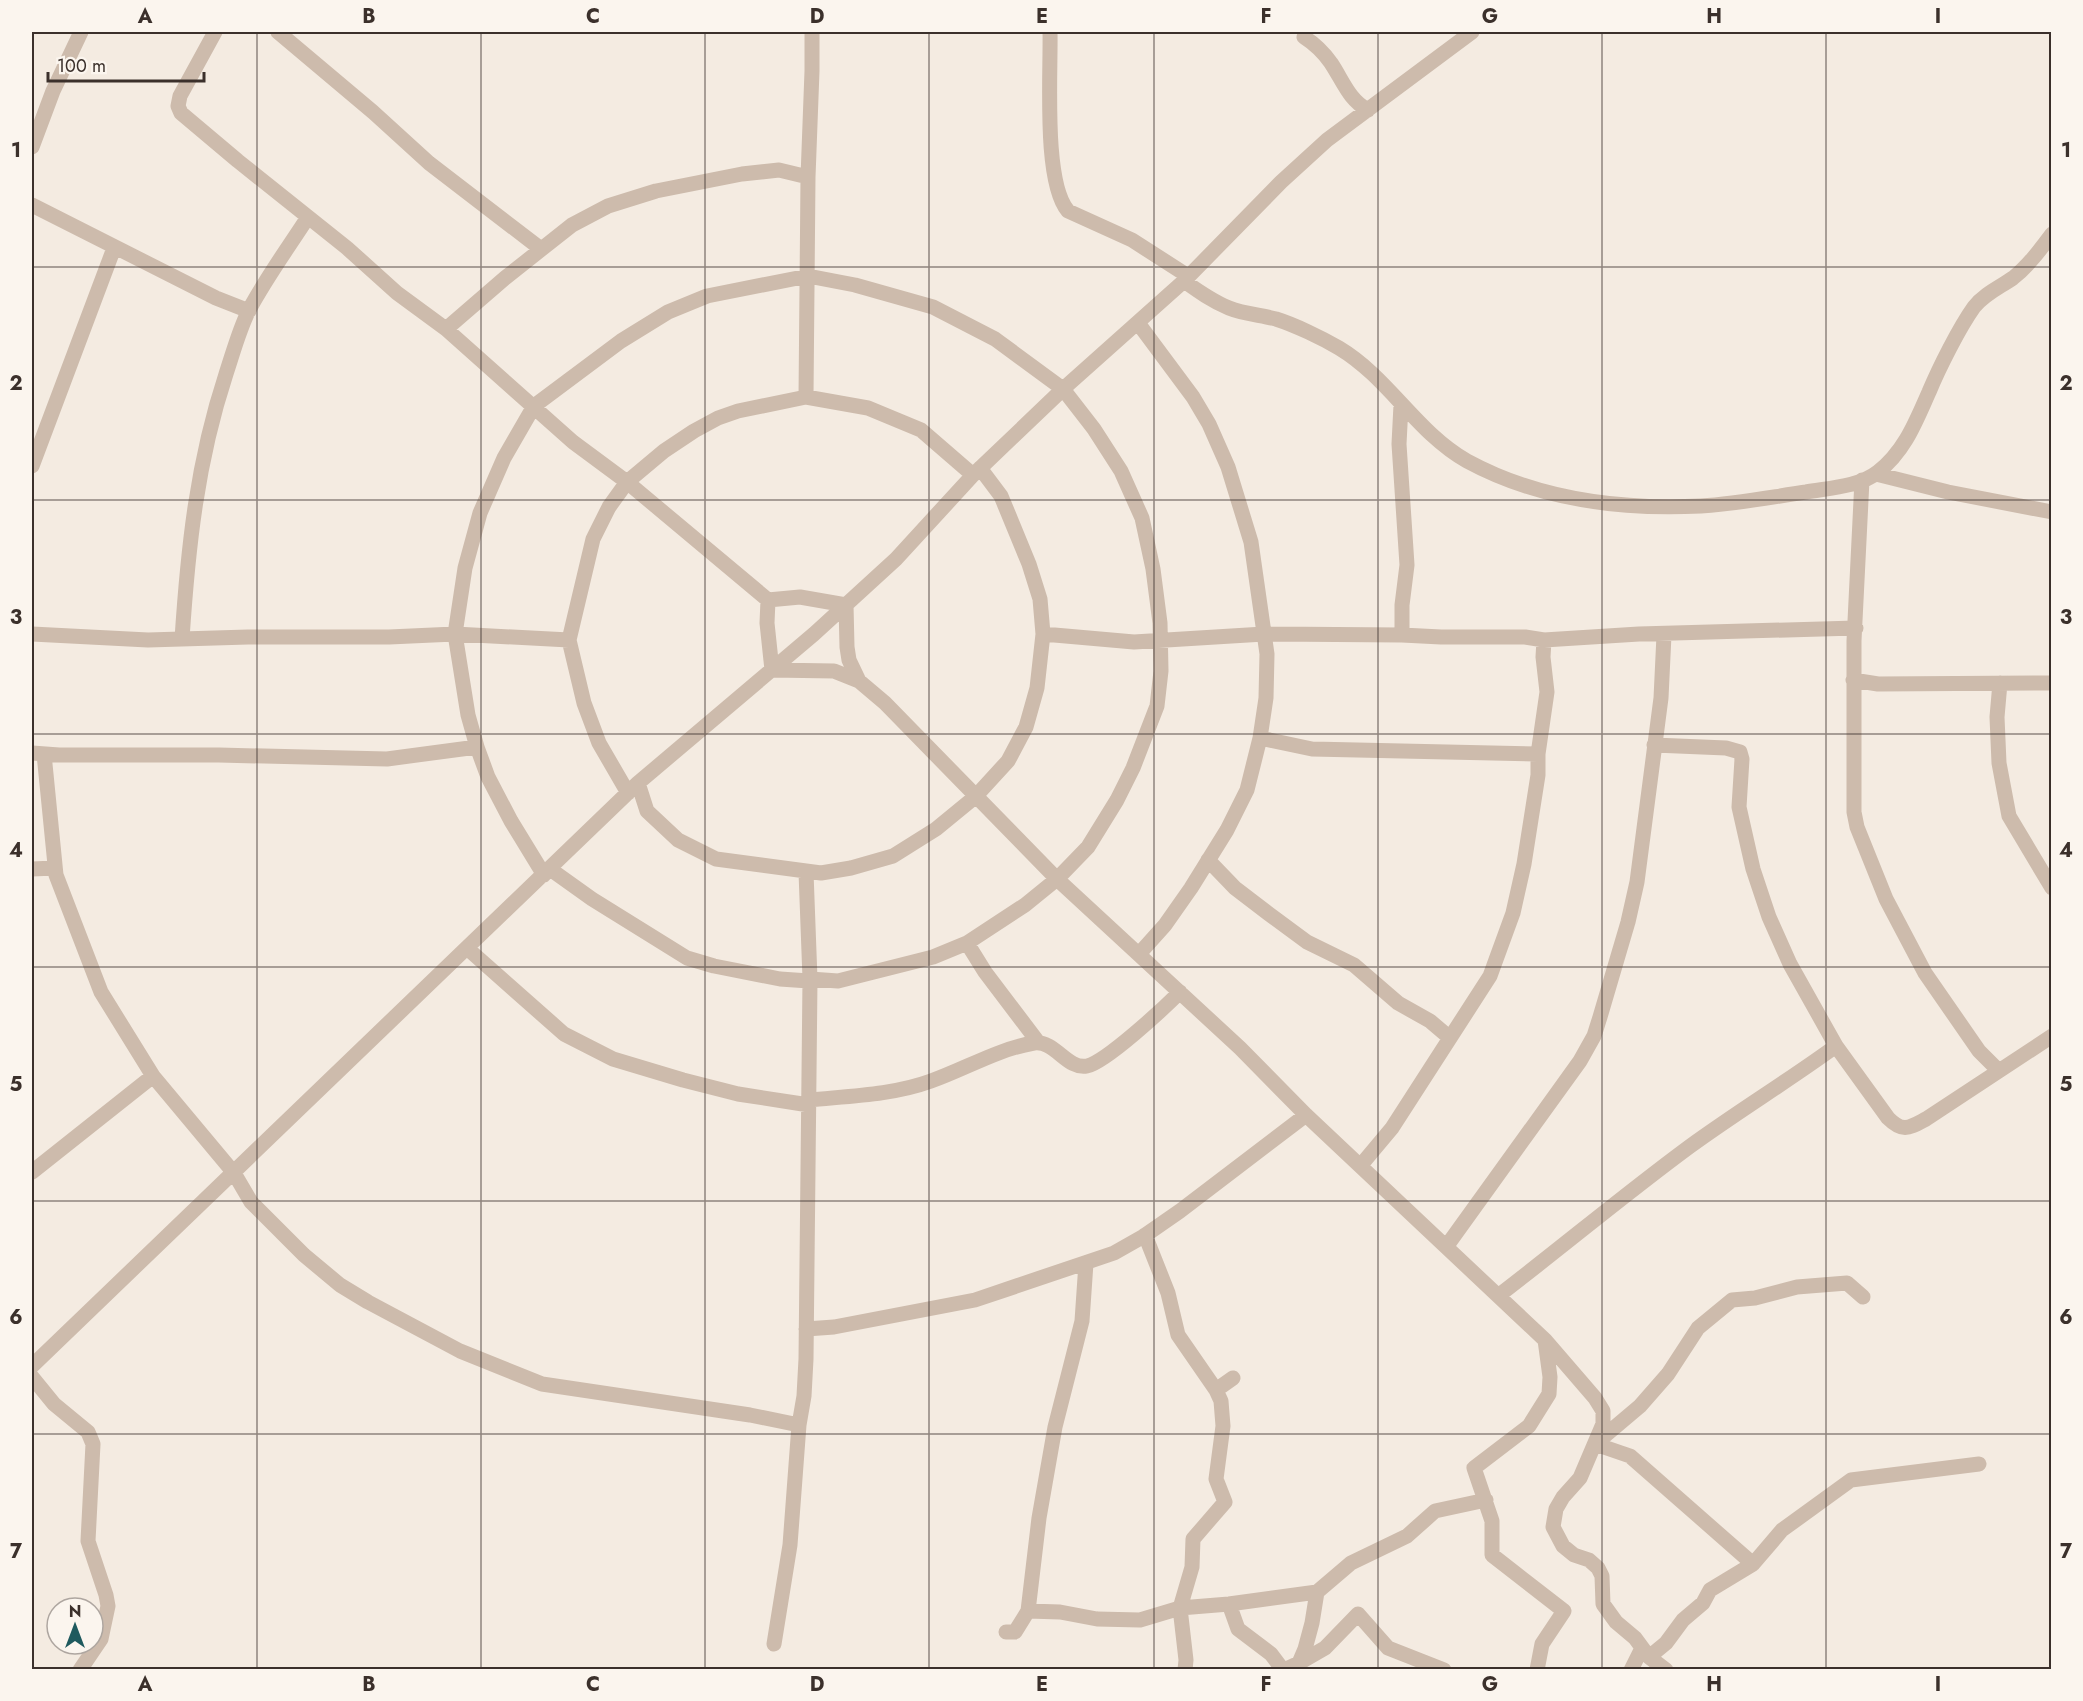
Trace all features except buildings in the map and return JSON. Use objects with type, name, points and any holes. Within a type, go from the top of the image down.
[{"type":"street","points":[[32,147],[53,91],[81,32]]},
{"type":"street","points":[[215,32],[180,96],[178,106],[181,113],[446,329],[573,442],[627,482],[768,600],[800,597],[846,605]]},
{"type":"street","points":[[278,32],[373,112],[429,163],[541,249]]},
{"type":"street","points":[[806,397],[812,32]]},
{"type":"street","points":[[1050,32],[1051,140],[1054,178],[1061,203],[1068,211],[1132,240],[1186,278],[1205,296],[1230,308],[1277,319],[1339,348],[1386,385],[1401,405],[1439,441],[1466,460],[1502,478],[1574,499],[1667,507],[1703,506],[1835,487],[1869,477],[1904,445],[1930,388],[1975,306],[2026,266],[2052,234]]},
{"type":"street","points":[[32,1366],[633,788],[846,605],[896,559],[976,472],[1063,389],[1186,278],[1281,182],[1327,140],[1472,32]]},
{"type":"street","points":[[1304,37],[1316,45],[1330,61],[1358,105],[1368,110]]},
{"type":"street","points":[[446,329],[572,225],[608,206],[656,191],[742,174],[780,170],[808,177]]},
{"type":"street","points":[[32,205],[216,298],[249,311]]},
{"type":"street","points":[[182,639],[188,551],[206,443],[216,405],[249,311],[308,217]]},
{"type":"street","points":[[32,466],[114,248]]},
{"type":"street","points":[[808,276],[855,285],[933,307],[995,339],[1063,389],[1094,429],[1121,471],[1142,518],[1153,569],[1161,640],[1161,670],[1157,706],[1118,800],[1088,847],[1057,879],[1024,905],[967,943],[933,957],[838,981],[780,979],[714,966],[687,958],[547,872],[511,820],[488,777],[468,715],[455,634],[465,568],[480,513],[504,458],[534,406],[621,340],[668,312],[707,296],[808,276]]},
{"type":"street","points":[[1138,323],[1193,397],[1209,424],[1228,467],[1251,542],[1267,654],[1266,698],[1260,738],[1247,790],[1227,830],[1208,860],[1165,924],[1139,954]]},
{"type":"street","points":[[806,397],[868,408],[921,430],[976,472],[1001,496],[1029,564],[1040,599],[1043,634],[1037,688],[1026,727],[1008,761],[975,797],[936,829],[893,856],[851,868],[821,873],[716,859],[678,840],[647,811],[600,743],[584,703],[569,640],[593,539],[609,507],[627,482],[664,451],[718,418],[738,411],[806,397]]},
{"type":"street","points":[[1401,405],[1399,444],[1407,565],[1402,605],[1402,635]]},
{"type":"street","points":[[1869,477],[2052,512]]},
{"type":"street","points":[[1869,477],[1856,628],[1854,680],[1854,812],[1857,827],[1886,899],[1925,973],[1979,1052],[1998,1070]]},
{"type":"street","points":[[768,600],[767,623],[771,670]]},
{"type":"street","points":[[846,605],[849,660],[859,681]]},
{"type":"street","points":[[1043,634],[1134,642],[1264,634],[1525,637],[1544,640],[1856,628]]},
{"type":"street","points":[[32,634],[148,640],[455,634],[569,640]]},
{"type":"street","points":[[1446,1247],[1580,1061],[1594,1036],[1635,892],[1661,698],[1664,635]]},
{"type":"street","points":[[1361,1165],[1392,1128],[1490,976],[1513,914],[1528,842],[1538,775],[1538,754],[1546,692],[1544,640]]},
{"type":"street","points":[[771,670],[834,671],[859,681],[885,703],[1057,879],[1240,1048],[1306,1115],[1545,1340],[1595,1398],[1603,1411],[1603,1424],[1595,1444],[1580,1478],[1563,1497],[1556,1509],[1553,1527],[1563,1546],[1574,1555],[1589,1560],[1598,1568],[1602,1576],[1603,1604],[1616,1622],[1666,1670]]},
{"type":"street","points":[[1854,680],[1878,684],[2052,682]]},
{"type":"street","points":[[2000,683],[1997,717],[1999,763],[2009,816],[2052,888]]},
{"type":"street","points":[[1260,738],[1312,749],[1538,754]]},
{"type":"street","points":[[1654,745],[1726,748],[1740,752],[1742,759],[1738,807],[1756,878],[1769,917],[1790,964],[1836,1046],[1896,1126],[1905,1128],[1920,1122],[1955,1102],[1998,1070],[2052,1036]]},
{"type":"street","points":[[477,747],[387,759],[219,754],[38,754],[55,868],[101,992],[153,1076],[234,1173],[250,1202],[304,1255],[340,1285],[460,1352],[542,1384],[750,1415],[800,1425]]},
{"type":"street","points":[[1208,860],[1235,888],[1307,942],[1354,965],[1398,1003],[1430,1021],[1450,1038]]},
{"type":"street","points":[[32,869],[55,868]]},
{"type":"street","points":[[774,1644],[790,1545],[804,1396],[810,980],[806,872]]},
{"type":"street","points":[[967,943],[992,981],[1038,1042],[1053,1049],[1077,1066],[1087,1066],[1100,1060],[1163,1010],[1180,992]]},
{"type":"street","points":[[468,949],[564,1034],[613,1059],[738,1094],[809,1102],[876,1092],[929,1082],[1020,1046],[1038,1042]]},
{"type":"street","points":[[1498,1296],[1683,1151],[1836,1046]]},
{"type":"street","points":[[32,1172],[153,1076]]},
{"type":"street","points":[[806,1329],[834,1327],[975,1300],[1114,1253],[1145,1235],[1238,1168],[1306,1115]]},
{"type":"street","points":[[1145,1235],[1168,1293],[1178,1335],[1216,1390],[1221,1401],[1223,1426],[1216,1479],[1225,1502],[1193,1539],[1192,1567],[1180,1608],[1186,1660],[1185,1670]]},
{"type":"street","points":[[1006,1632],[1015,1632],[1028,1611],[1039,1518],[1055,1427],[1082,1322],[1086,1263]]},
{"type":"street","points":[[1595,1444],[1640,1406],[1668,1374],[1698,1328],[1732,1300],[1755,1298],[1797,1287],[1847,1283],[1863,1297]]},
{"type":"street","points":[[1537,1670],[1542,1644],[1564,1611],[1492,1555],[1492,1521],[1474,1467],[1529,1426],[1549,1394],[1550,1377],[1545,1340]]},
{"type":"street","points":[[32,1377],[54,1404],[88,1432],[93,1444],[88,1541],[108,1606],[101,1639],[80,1670]]},
{"type":"street","points":[[1216,1390],[1233,1378]]},
{"type":"street","points":[[1595,1444],[1630,1456],[1753,1564]]},
{"type":"street","points":[[1631,1670],[1646,1653],[1665,1643],[1683,1620],[1703,1603],[1710,1590],[1753,1564],[1782,1530],[1851,1480],[1979,1464]]},
{"type":"street","points":[[1028,1611],[1140,1620],[1180,1608],[1317,1592],[1351,1563],[1407,1536],[1435,1511],[1486,1500]]},
{"type":"street","points":[[1299,1663],[1305,1649],[1317,1592]]},
{"type":"street","points":[[1229,1604],[1238,1629],[1271,1654],[1283,1670],[1324,1648],[1358,1614],[1388,1648],[1444,1670]]}]
